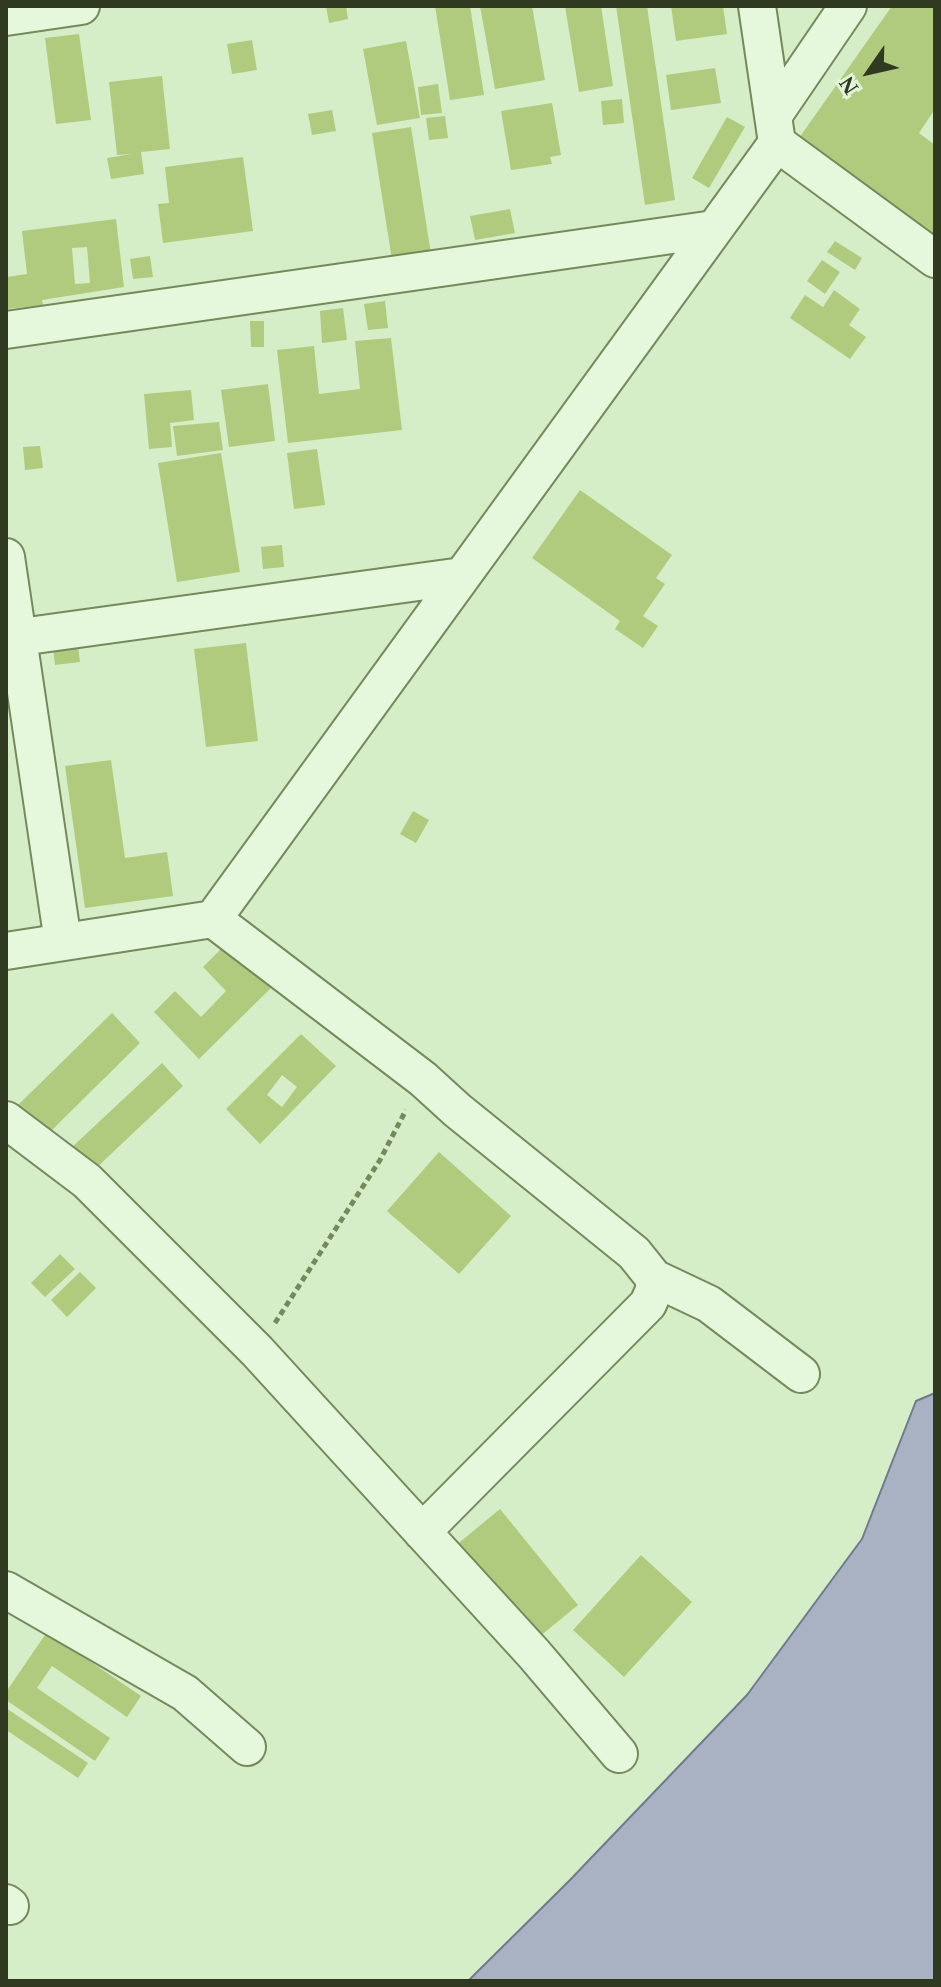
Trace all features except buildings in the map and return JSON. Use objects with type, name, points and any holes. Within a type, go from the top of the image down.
[{"type":"street","points":[[6,17],[81,6]]},
{"type":"street","points":[[757,6],[775,129],[935,259]]},
{"type":"street","points":[[6,951],[213,919],[714,229],[848,6]]},
{"type":"street","points":[[6,330],[714,229]]},
{"type":"street","points":[[6,557],[12,638],[63,942]]},
{"type":"street","points":[[12,638],[462,576]]},
{"type":"street","points":[[213,919],[423,1079],[634,1253],[654,1278],[709,1304],[801,1374]]},
{"type":"street","points":[[6,1120],[87,1181],[257,1351],[534,1654],[619,1754]]},
{"type":"street","points":[[422,1532],[648,1304],[654,1290],[654,1278]]},
{"type":"street","points":[[6,1590],[185,1693],[247,1747]]},
{"type":"path","points":[[257,1351],[380,1160],[423,1079]]},
{"type":"water","points":[[935,1393],[935,1981],[468,1981],[569,1881],[747,1695],[862,1539],[916,1401]]}]
